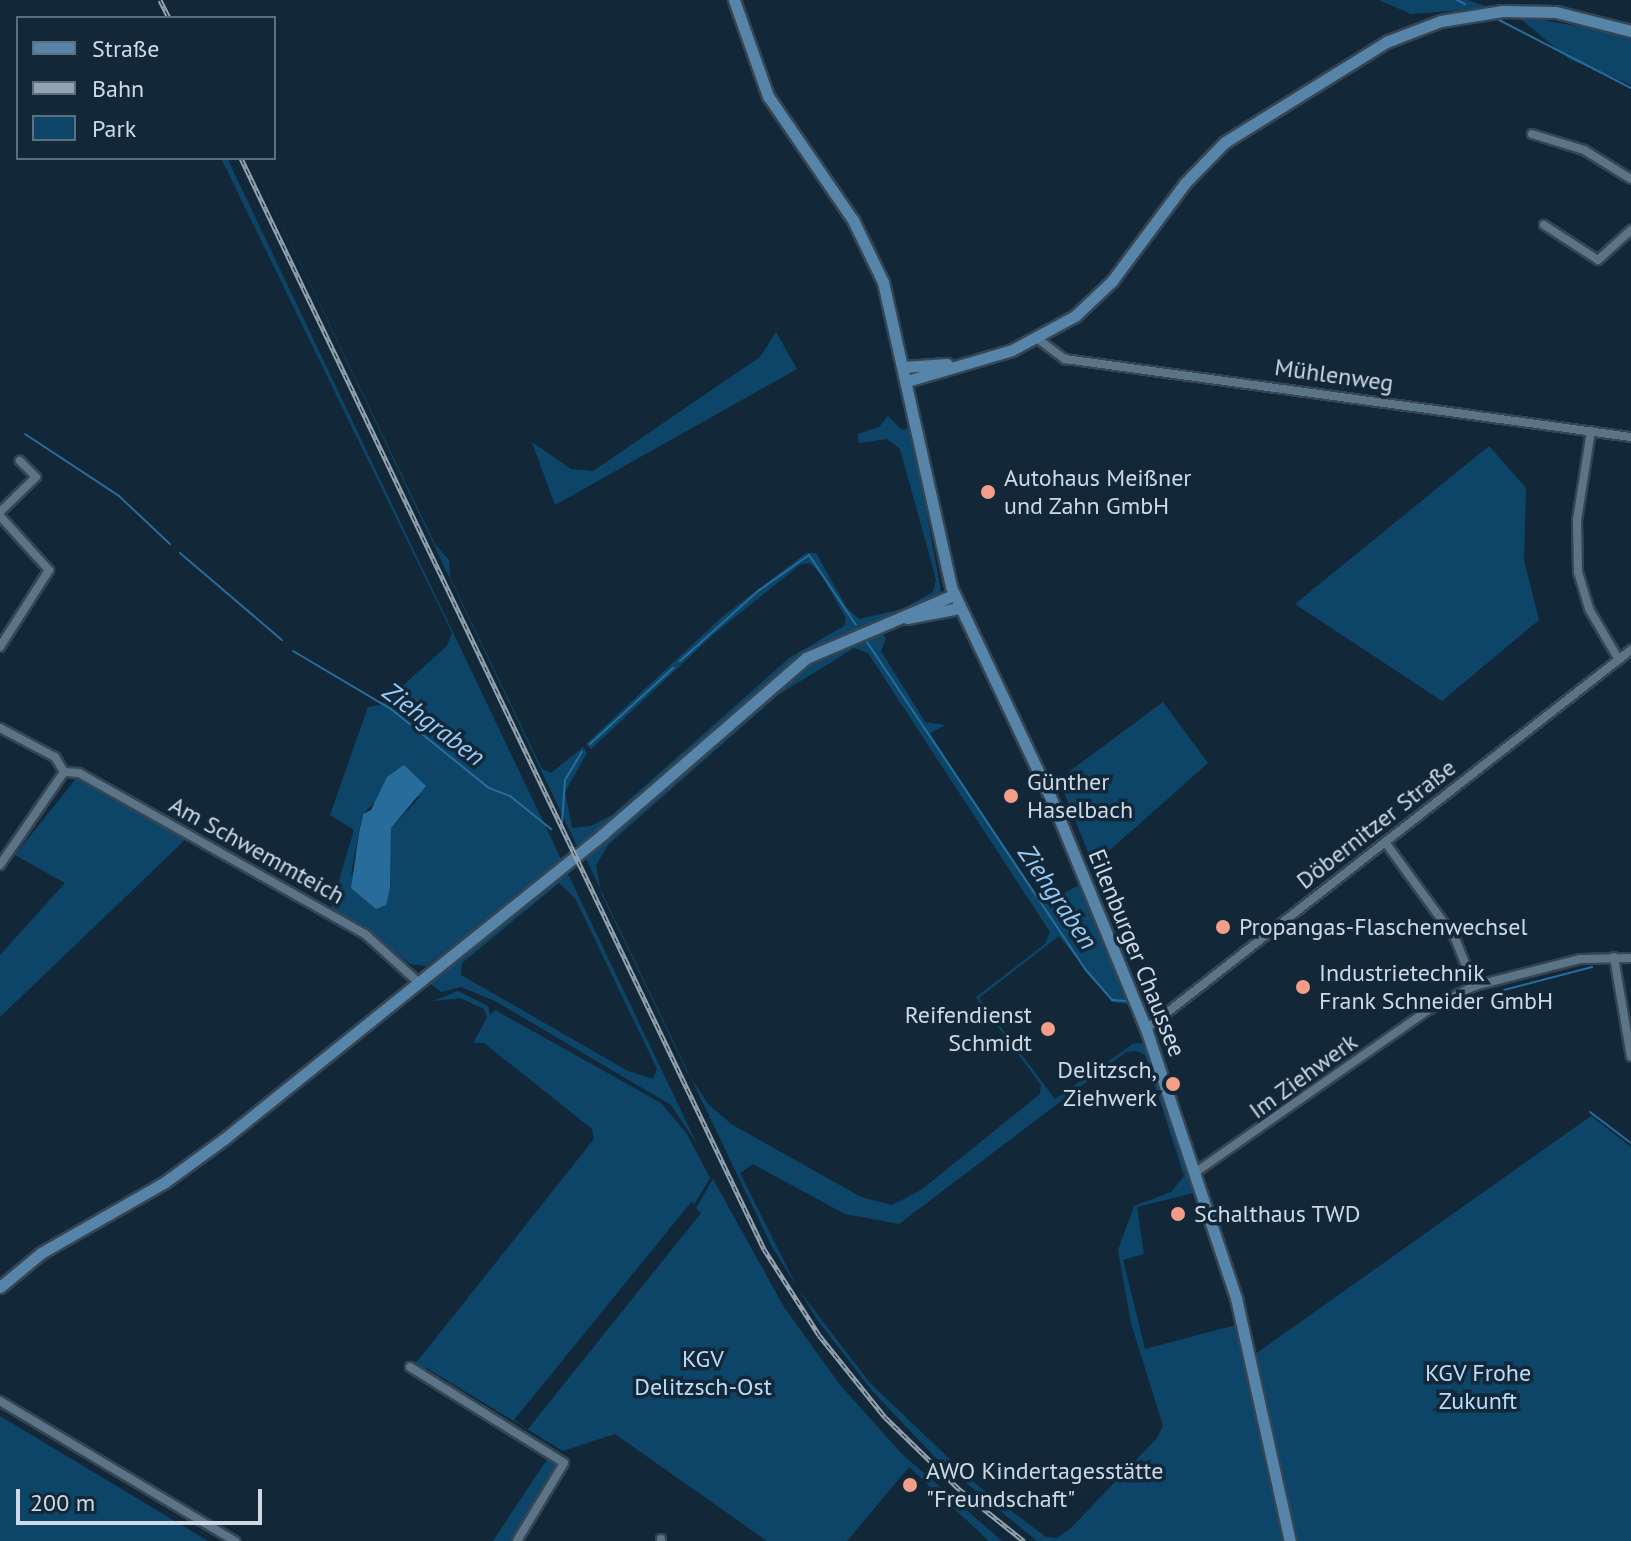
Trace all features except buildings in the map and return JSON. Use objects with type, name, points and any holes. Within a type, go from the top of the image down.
[{"type":"main road","name":"Eilenburger Chaussee","points":[[734,0],[748,51],[778,115],[853,220],[875,262],[904,367],[954,595],[1050,796],[1146,1029],[1236,1298],[1290,1541]]},
{"type":"main road","points":[[907,381],[1038,339],[1075,316],[1112,281],[1185,183],[1225,142],[1386,42],[1441,21],[1502,11],[1570,14],[1631,31]]},
{"type":"main road","points":[[904,367],[955,365]]},
{"type":"main road","points":[[907,618],[954,595]]},
{"type":"main road","points":[[0,1287],[41,1253],[192,1163],[603,834],[790,671],[847,637],[907,618],[959,608]]},
{"type":"street","points":[[1532,134],[1584,150],[1631,179]]},
{"type":"street","points":[[1544,225],[1594,260],[1631,230]]},
{"type":"street","name":"Mühlenweg","points":[[1038,339],[1065,359],[1631,437]]},
{"type":"street","points":[[1591,431],[1577,520],[1578,572],[1589,609],[1619,660]]},
{"type":"street","points":[[0,647],[49,570],[0,514],[36,477],[20,461]]},
{"type":"street","name":"Döbernitzer Straße","points":[[1146,1029],[1631,650]]},
{"type":"street","points":[[0,728],[55,757],[64,772],[1,863]]},
{"type":"street","name":"Am Schwemmteich","points":[[64,772],[79,773],[365,934],[418,982]]},
{"type":"street","points":[[1385,842],[1455,938],[1474,986]]},
{"type":"street","points":[[1614,957],[1631,1057]]},
{"type":"street","name":"Im Ziehwerk","points":[[1196,1172],[1428,1010],[1474,986],[1580,959],[1631,958]]},
{"type":"street","points":[[410,1367],[564,1463],[517,1541]]},
{"type":"street","points":[[0,1401],[235,1541]]},
{"type":"green space","points":[[1379,0],[1468,0],[1490,8],[1411,14]]},
{"type":"green space","points":[[1516,15],[1631,36],[1631,85],[1569,59]]},
{"type":"green space","points":[[222,160],[228,160],[562,861],[426,966],[410,964],[367,930],[330,911],[354,830],[330,815],[368,707],[381,705],[447,646],[452,633]],"holes":[[[421,796],[391,828],[390,888],[351,874],[362,815],[376,801]]]},
{"type":"green space","points":[[251,160],[435,544],[449,560],[450,577],[542,769],[551,773],[583,747],[587,753],[565,792],[572,828],[591,826],[612,815],[789,658],[844,626],[846,618],[820,573],[810,563],[801,564],[715,633],[591,749],[586,744],[722,617],[806,553],[816,553],[847,608],[859,619],[902,609],[933,592],[936,579],[900,449],[887,439],[859,443],[858,434],[879,427],[888,416],[902,430],[911,427],[941,591],[929,603],[837,637],[798,659],[578,848]]},
{"type":"green space","points":[[776,332],[797,369],[555,505],[532,442],[571,469],[593,471],[760,357]]},
{"type":"green space","points":[[1489,446],[1526,488],[1524,560],[1539,620],[1442,701],[1295,604]]},
{"type":"green space","name":"KGV Frohe Zukunft","points":[[880,632],[886,638],[881,651],[925,722],[946,725],[930,733],[1042,905],[1081,884],[1129,1004],[1112,1002],[1059,936],[979,998],[1055,1099],[1134,1043],[1146,1044],[1205,1218],[1193,1193],[1137,1207],[1144,1254],[1123,1260],[1145,1349],[1236,1325],[1244,1362],[1591,1116],[1631,1147],[1631,1541],[1037,1541],[938,1460],[874,1393],[818,1321],[799,1290],[870,1383],[977,1485],[1046,1537],[1057,1538],[1071,1528],[1157,1438],[1163,1426],[1131,1323],[1118,1250],[1134,1206],[1171,1192],[1184,1176],[1145,1055],[1137,1051],[1126,1052],[899,1224],[845,1214],[753,1164],[740,1173],[797,1287],[771,1245],[690,1077],[708,1104],[731,1124],[861,1197],[892,1205],[921,1190],[1040,1094],[1041,1085],[976,997],[1045,944],[1050,932],[868,653],[854,648],[778,695],[608,845],[596,865],[600,889],[584,855],[814,658]]},
{"type":"green space","points":[[1163,702],[1208,763],[1093,865],[1059,779]]},
{"type":"green space","points":[[78,776],[188,837],[0,1017],[0,955],[65,883],[15,855]]},
{"type":"green space","points":[[566,870],[697,1144],[671,1105],[495,1001],[461,987],[441,992],[428,982]],"holes":[[[559,883],[575,898],[657,1069],[653,1079],[628,1071],[461,975],[462,963]]]},
{"type":"green space","name":"KGV Delitzsch-Ost","points":[[458,991],[488,1006],[490,1015],[495,1010],[661,1103],[687,1134],[710,1178],[694,1205],[692,1201],[514,1420],[528,1429],[701,1213],[696,1208],[713,1179],[784,1307],[840,1385],[902,1454],[1002,1541],[989,1541],[909,1467],[847,1541],[767,1541],[615,1434],[563,1451],[425,1367],[422,1373],[417,1370],[416,1363],[594,1139],[592,1129],[484,1043],[473,1043],[487,1018],[484,1009],[460,998],[433,1001]]},
{"type":"green space","points":[[0,1416],[208,1541],[0,1541]]},
{"type":"green space","points":[[550,1455],[564,1463],[518,1541],[493,1541]]},
{"type":"shaded area","points":[[404,765],[426,786],[391,828],[390,888],[386,905],[376,909],[351,888],[359,833],[363,814],[371,810],[387,777]]},
{"type":"waterway","points":[[1457,0],[1465,4]]},
{"type":"waterway","points":[[1499,20],[1631,88]]},
{"type":"waterway","name":"Ziehgraben","points":[[25,434],[119,496],[170,544]]},
{"type":"waterway","name":"Ziehgraben","points":[[180,553],[282,640]]},
{"type":"waterway","name":"Ziehgraben","points":[[680,661],[758,591],[809,555],[856,625]]},
{"type":"waterway","name":"Ziehgraben","points":[[865,639],[1085,969],[1112,1000],[1126,1001]]},
{"type":"waterway","name":"Ziehgraben","points":[[293,651],[391,709],[489,788],[510,796],[551,829]]},
{"type":"waterway","name":"Ziehgraben","points":[[590,744],[673,668]]},
{"type":"waterway","name":"Ziehgraben","points":[[562,823],[565,780],[582,752]]},
{"type":"waterway","points":[[1504,990],[1592,967]]},
{"type":"waterway","name":"Ziehgraben","points":[[1150,1003],[1163,1007]]},
{"type":"waterway","name":"Ziehgraben","points":[[1590,1112],[1631,1143]]},
{"type":"railway","points":[[160,0],[168,16]]},
{"type":"railway","points":[[242,160],[764,1249],[819,1335],[885,1417],[960,1490],[1024,1541]]},
{"type":"place","name":"Autohaus Meißner und Zahn GmbH","points":[[988,492]]},
{"type":"place","name":"Günther Haselbach","points":[[1011,796]]},
{"type":"place","name":"Propangas-Flaschenwechsel","points":[[1223,927]]},
{"type":"place","name":"Industrietechnik Frank Schneider GmbH","points":[[1303,987]]},
{"type":"place","name":"Reifendienst Schmidt","points":[[1048,1029]]},
{"type":"place","name":"Delitzsch, Ziehwerk","points":[[1173,1084]]},
{"type":"place","name":"Schalthaus TWD","points":[[1178,1214]]},
{"type":"place","name":"AWO Kindertagesstätte \"Freundschaft\"","points":[[910,1485]]}]
